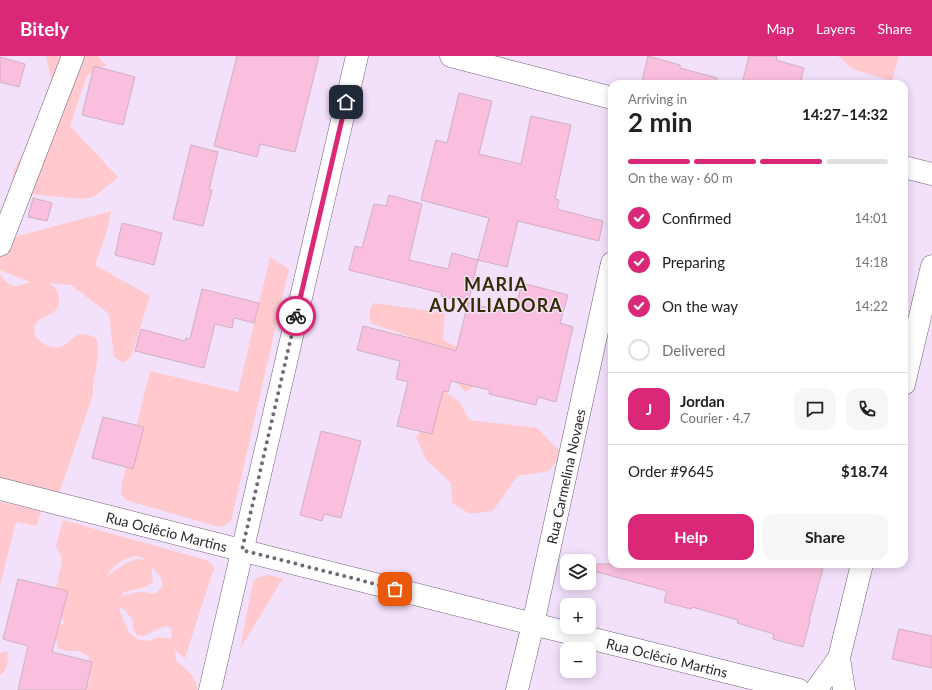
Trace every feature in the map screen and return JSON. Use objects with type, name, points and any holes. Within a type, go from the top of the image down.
[{"type":"street","points":[[0,245],[73,56]]},
{"type":"street","points":[[210,690],[357,56]]},
{"type":"street","points":[[450,56],[608,97]]},
{"type":"street","points":[[908,168],[932,174]]},
{"type":"street","points":[[908,367],[932,266]]},
{"type":"street","name":"Rua Carmelina Novaes","points":[[517,690],[608,281]]},
{"type":"street","name":"Rua Oclêcio Martins","points":[[0,488],[532,624],[799,690]]},
{"type":"street","points":[[816,690],[839,658],[861,568]]},
{"type":"street","points":[[839,658],[844,690]]},
{"type":"shaded area","points":[[46,56],[98,56],[106,65],[87,75],[70,126],[118,177],[94,197],[82,199],[29,194],[18,190],[12,181],[14,170],[40,121],[51,79]]},
{"type":"shaded area","points":[[838,56],[899,56],[892,80],[852,69]]},
{"type":"shaded area","points":[[111,211],[107,231],[95,265],[150,296],[131,357],[123,363],[114,357],[109,314],[71,285],[49,283],[58,292],[59,305],[54,312],[36,323],[34,328],[35,336],[47,346],[55,348],[67,344],[74,337],[80,334],[96,338],[98,346],[98,360],[93,395],[59,493],[0,478],[0,274],[10,285],[13,286],[30,282],[0,270],[0,241]]},
{"type":"shaded area","points":[[270,257],[289,269],[231,521],[219,527],[126,500],[121,495],[122,483],[150,371],[238,392]]},
{"type":"shaded area","points":[[374,303],[445,313],[443,340],[457,347],[477,385],[465,392],[418,340],[370,323],[370,308]]},
{"type":"shaded area","points":[[441,390],[459,401],[469,420],[537,428],[562,453],[549,471],[517,476],[493,511],[470,514],[452,503],[451,483],[426,460],[416,437],[429,420]]},
{"type":"shaded area","points":[[0,502],[41,511],[37,526],[16,522],[0,586]]},
{"type":"shaded area","points":[[63,520],[206,560],[211,563],[215,569],[212,574],[185,658],[175,651],[176,661],[187,670],[196,681],[197,690],[84,690],[90,678],[88,656],[79,651],[58,649],[56,638],[57,627],[65,622],[61,618],[55,589],[58,583],[62,560],[56,545]],"holes":[[[135,556],[146,560],[136,559],[125,564],[107,576],[112,568],[126,559]],[[151,566],[162,580],[162,587],[159,591],[154,594],[138,592],[121,597],[124,592],[145,587],[153,582]],[[120,607],[125,610],[133,620],[133,628],[137,636],[144,636],[165,626],[171,628],[171,639],[159,637],[149,641],[139,640],[129,633],[120,612]]]},
{"type":"shaded area","points":[[267,575],[283,578],[240,649],[253,582],[256,578]]},
{"type":"shaded area","points":[[7,651],[8,661],[5,670],[0,675],[0,653]]},
{"type":"building","points":[[237,56],[319,56],[295,152],[260,144],[257,157],[214,146]]},
{"type":"building","points":[[648,56],[680,65],[680,68],[717,78],[717,80],[642,80]]},
{"type":"building","points":[[749,56],[777,56],[776,60],[804,68],[801,80],[743,80]]},
{"type":"building","points":[[0,57],[25,64],[19,87],[0,82]]},
{"type":"building","points":[[94,66],[135,77],[123,125],[82,115]]},
{"type":"building","points":[[459,93],[492,101],[479,154],[521,164],[531,116],[571,125],[555,199],[559,200],[557,209],[603,221],[599,241],[518,221],[507,267],[478,260],[489,218],[421,200],[436,140],[447,143]]},
{"type":"building","points":[[191,145],[218,152],[209,190],[212,190],[203,226],[173,219]]},
{"type":"building","points":[[389,195],[422,204],[409,260],[448,269],[452,253],[478,260],[468,303],[441,296],[442,293],[349,270],[355,246],[362,248],[374,204],[386,206]]},
{"type":"building","points":[[33,198],[52,203],[47,221],[28,217]]},
{"type":"building","points":[[122,223],[162,233],[154,265],[115,255]]},
{"type":"building","points":[[522,283],[568,295],[560,323],[573,327],[556,402],[538,397],[536,405],[489,394],[490,390],[451,381],[448,392],[443,391],[432,434],[397,426],[408,382],[396,379],[400,361],[357,350],[363,326],[456,351],[468,303],[514,314]]},
{"type":"building","points":[[202,289],[259,303],[254,323],[234,318],[232,328],[215,324],[204,368],[135,351],[141,329],[185,341],[186,338],[190,339]]},
{"type":"building","points":[[103,417],[144,427],[133,469],[92,458]]},
{"type":"building","points":[[321,431],[361,441],[341,518],[324,514],[322,521],[300,515]]},
{"type":"building","points":[[596,564],[608,564],[608,568],[823,568],[803,647],[773,639],[774,634],[737,623],[738,620],[692,607],[691,609],[664,602],[667,591],[596,572]]},
{"type":"building","points":[[18,579],[68,591],[52,652],[92,662],[86,690],[18,690],[28,646],[3,639]]},
{"type":"building","points":[[899,629],[932,636],[932,668],[892,659]]},
{"type":"way so far","points":[[296,316],[242,550],[395,589]]},
{"type":"district","name":"MARIA AUXILIADORA","points":[[496,294]]},
{"type":"route","points":[[296,316],[346,102]]}]
